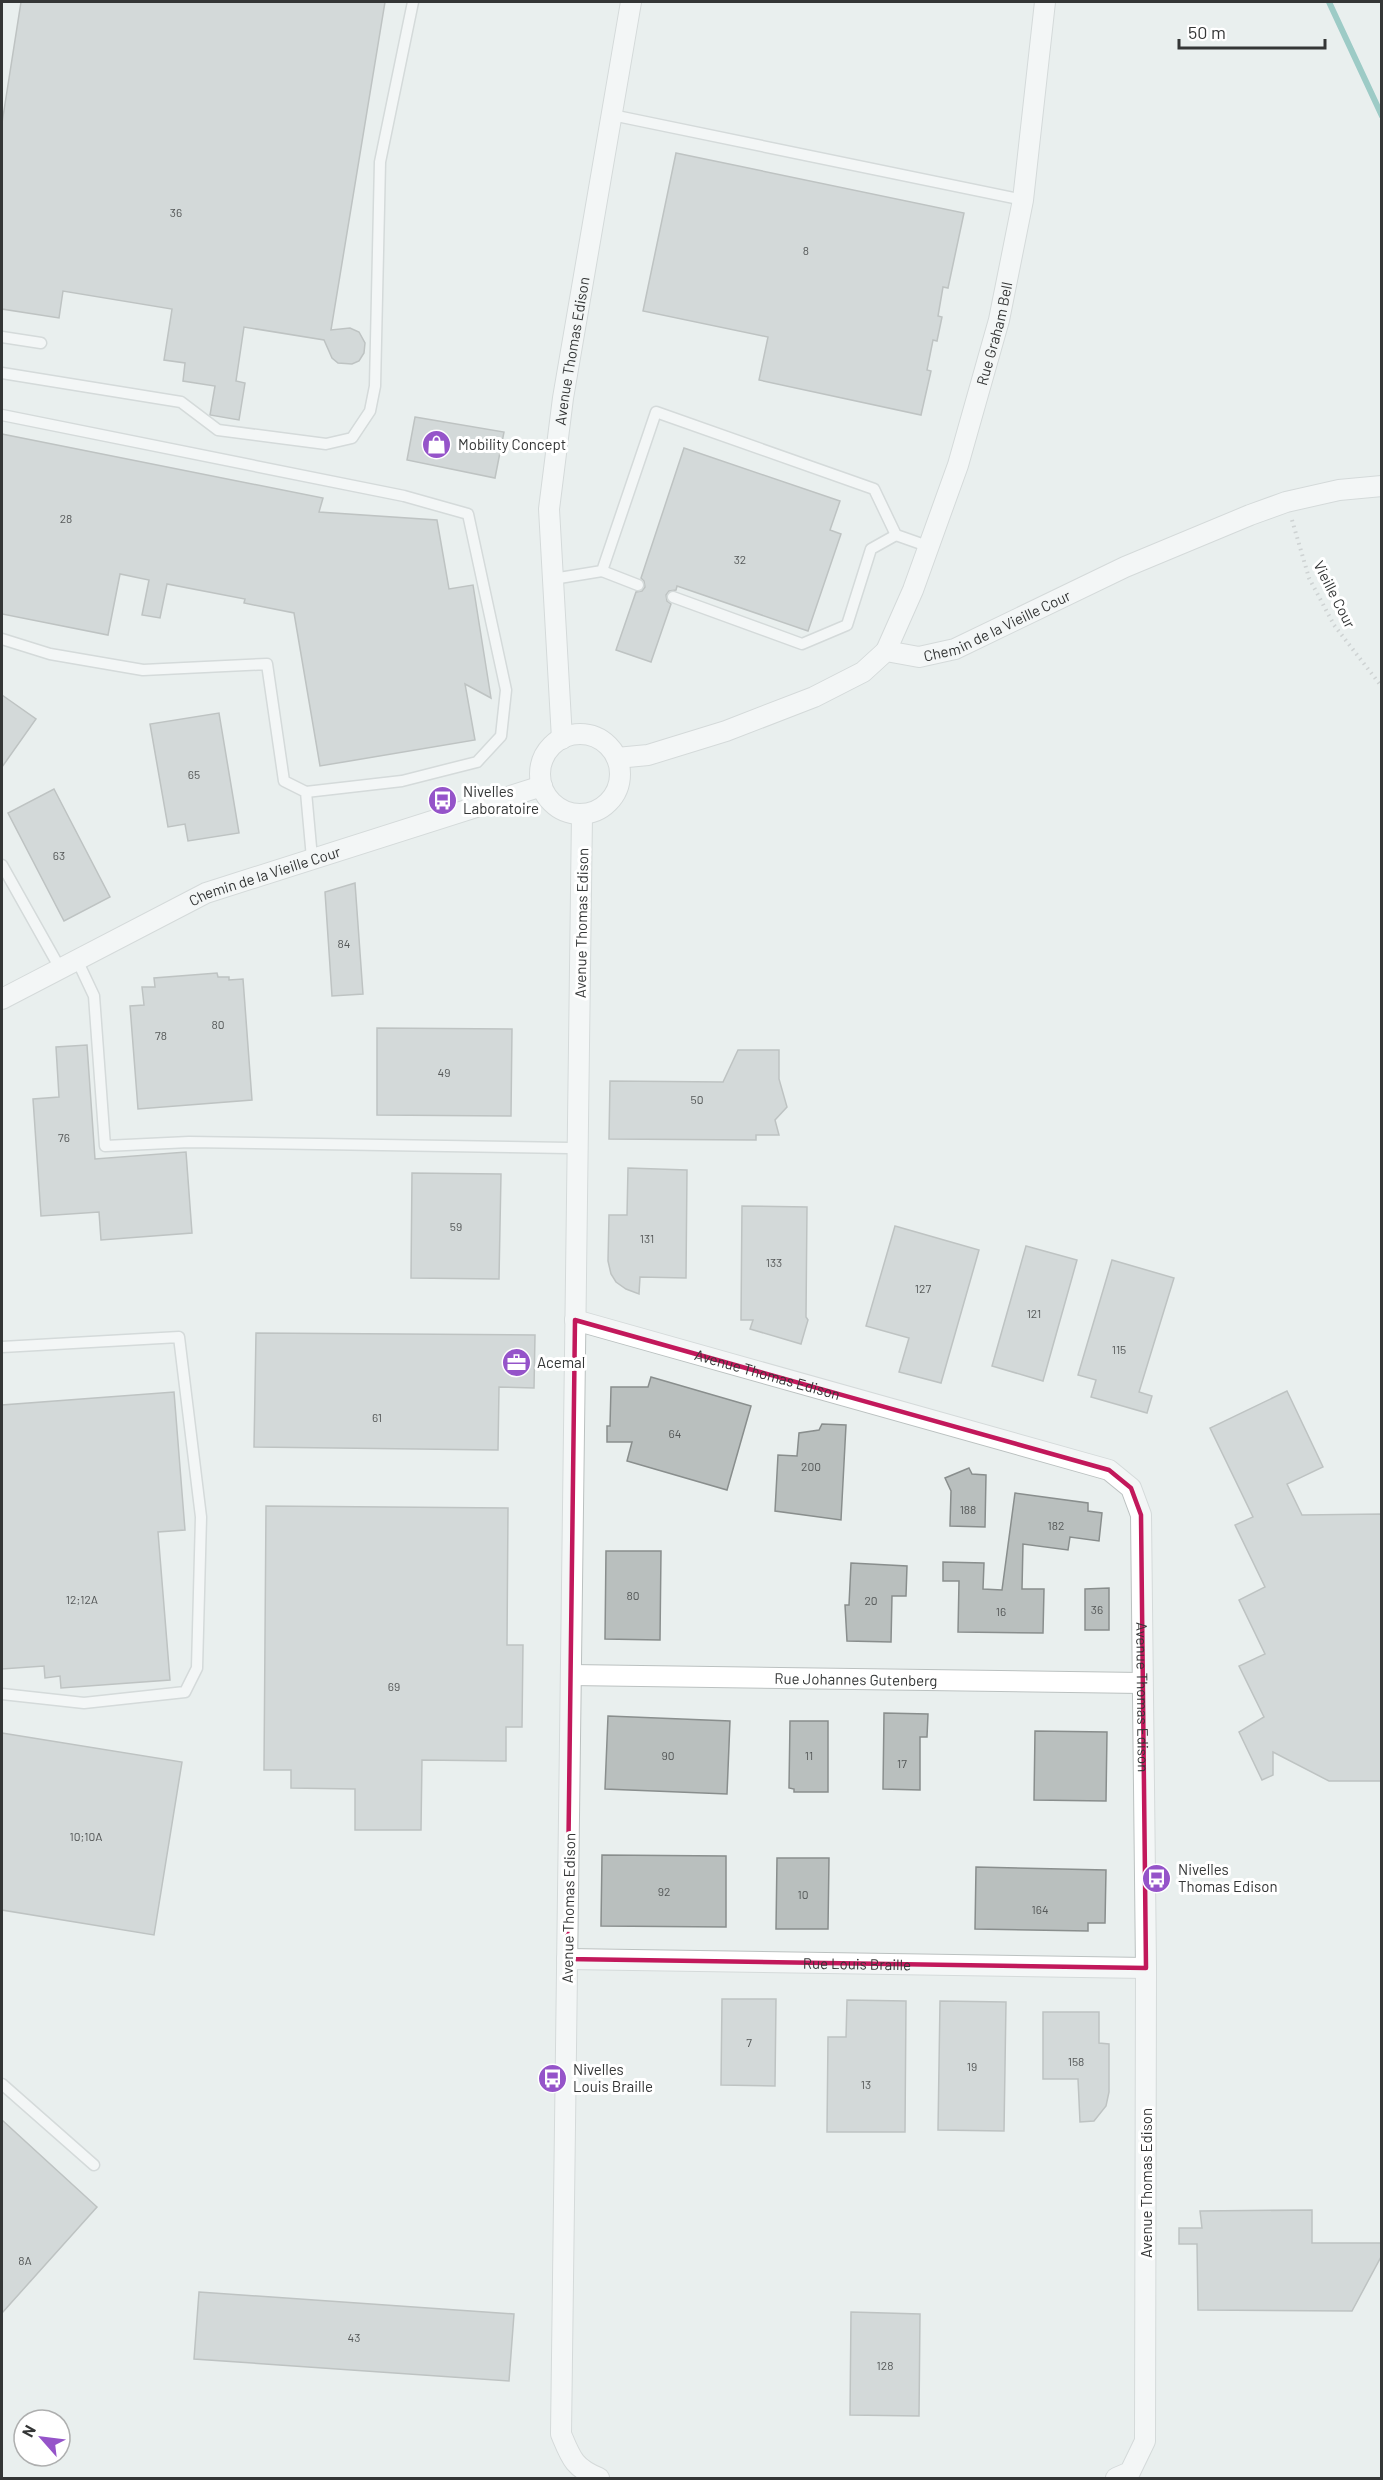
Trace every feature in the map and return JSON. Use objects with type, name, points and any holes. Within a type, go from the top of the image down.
[{"type":"street","name":"Avenue Thomas Edison","points":[[562,739],[549,509],[562,398],[631,2]]},
{"type":"street","name":"Rue Graham Bell","points":[[886,651],[898,628],[930,547],[958,465],[999,320],[1023,200],[1045,2]]},
{"type":"street","name":"Chemin de la Vieille Cour","points":[[886,651],[919,657],[955,649],[1125,567],[1206,532],[1286,502],[1340,490],[1382,486]]},
{"type":"street","points":[[617,758],[648,755],[726,731],[814,697],[864,672],[886,651]]},
{"type":"street","points":[[585,735],[598,739],[609,747],[617,758],[620,770],[619,784],[613,797],[603,807],[582,814],[571,813],[558,808],[548,799],[542,786],[540,772],[543,759],[551,747],[562,739],[585,735]]},
{"type":"street","name":"Chemin de la Vieille Cour","points":[[2,999],[206,894],[312,858],[542,786]]},
{"type":"street","name":"Avenue Thomas Edison","points":[[582,814],[561,2434],[570,2457],[582,2471],[600,2478]]},
{"type":"street","name":"Avenue Thomas Edison","points":[[575,1320],[1109,1470],[1131,1488],[1141,1515],[1141,1683],[1146,1968],[1145,2441],[1130,2472],[1116,2478]]},
{"type":"street","name":"Rue Johannes Gutenberg","points":[[572,1675],[1141,1683]]},
{"type":"street","name":"Rue Louis Braille","points":[[567,1959],[1146,1968]]},
{"type":"lane","points":[[2,373],[181,402],[218,430],[327,444],[352,438],[370,411],[375,386],[380,162],[413,2]]},
{"type":"lane","points":[[612,115],[1023,200]]},
{"type":"lane","points":[[2,337],[41,344]]},
{"type":"lane","points":[[602,571],[656,412],[874,489],[896,535],[930,547]]},
{"type":"lane","points":[[2,415],[404,496],[468,514],[506,690],[501,736],[477,762],[402,781],[306,792],[284,781],[267,664],[143,670],[50,654],[2,639]]},
{"type":"lane","points":[[673,597],[801,644],[847,625],[871,549],[896,535]]},
{"type":"lane","points":[[553,579],[602,571],[638,585]]},
{"type":"lane","points":[[306,792],[312,858]]},
{"type":"lane","points":[[2,865],[69,966],[94,996],[105,1146],[189,1142],[569,1148]]},
{"type":"lane","points":[[2,1347],[179,1337],[201,1517],[197,1668],[185,1692],[84,1702],[2,1694]]},
{"type":"lane","points":[[2,2084],[94,2164]]},
{"type":"path","name":"Vieille Cour","points":[[1286,502],[1309,578],[1334,625],[1382,687]]},
{"type":"highlighted area","points":[[575,1320],[1109,1470],[1131,1488],[1141,1515],[1146,1968],[567,1959]]},
{"type":"building","points":[[21,2],[385,2],[331,330],[350,328],[359,332],[365,343],[364,353],[359,361],[352,364],[338,363],[332,358],[324,340],[244,327],[236,381],[245,383],[239,420],[210,415],[215,386],[183,381],[185,363],[164,360],[172,309],[63,291],[59,318],[2,309],[2,123]]},
{"type":"building","points":[[676,153],[964,213],[948,288],[943,287],[938,316],[942,317],[937,341],[933,340],[927,370],[931,371],[921,415],[759,380],[768,337],[643,311]]},
{"type":"building","points":[[415,417],[504,432],[495,478],[407,460]]},
{"type":"building","points":[[2,434],[323,498],[319,512],[437,520],[449,589],[473,585],[491,698],[465,684],[475,740],[320,766],[294,613],[244,603],[245,599],[167,584],[160,618],[142,615],[149,580],[120,574],[108,635],[2,614]]},
{"type":"building","points":[[684,448],[840,501],[830,530],[841,534],[808,631],[677,586],[676,590],[669,591],[666,595],[667,601],[671,604],[651,662],[616,650],[636,592],[642,591],[645,587],[641,578]]},
{"type":"building","points":[[2,695],[36,719],[2,767]]},
{"type":"building","points":[[219,713],[239,833],[188,841],[185,824],[168,827],[150,724]]},
{"type":"building","points":[[54,789],[110,897],[64,921],[8,813]]},
{"type":"building","points":[[355,883],[363,994],[332,996],[325,892]]},
{"type":"building","points":[[217,973],[218,977],[229,977],[229,980],[243,979],[252,1100],[138,1109],[130,1006],[144,1005],[142,987],[155,987],[154,978]]},
{"type":"building","points":[[377,1028],[512,1029],[511,1116],[377,1115]]},
{"type":"building","points":[[87,1045],[95,1159],[186,1152],[192,1233],[101,1240],[99,1212],[41,1216],[33,1099],[59,1097],[56,1047]]},
{"type":"building","points":[[738,1050],[779,1050],[779,1079],[787,1107],[775,1120],[779,1135],[756,1135],[756,1140],[609,1139],[610,1081],[723,1082]]},
{"type":"building","points":[[628,1168],[687,1170],[686,1278],[640,1277],[639,1294],[616,1282],[611,1274],[608,1261],[609,1215],[627,1215]]},
{"type":"building","points":[[412,1173],[501,1174],[499,1279],[411,1278]]},
{"type":"building","points":[[742,1206],[807,1207],[806,1317],[808,1320],[801,1344],[750,1329],[753,1320],[741,1320]]},
{"type":"building","points":[[895,1226],[979,1250],[941,1383],[899,1372],[909,1338],[866,1326]]},
{"type":"building","points":[[1026,1246],[1077,1260],[1043,1381],[992,1366]]},
{"type":"building","points":[[1112,1260],[1174,1278],[1139,1392],[1152,1396],[1147,1413],[1091,1397],[1096,1380],[1078,1375]]},
{"type":"building","points":[[256,1333],[535,1335],[534,1388],[499,1387],[498,1450],[254,1447]]},
{"type":"building","points":[[651,1377],[751,1406],[727,1490],[627,1461],[632,1442],[607,1442],[607,1426],[610,1426],[611,1387],[648,1387]]},
{"type":"building","points":[[1287,1391],[1323,1467],[1287,1484],[1302,1515],[1382,1514],[1382,1781],[1329,1781],[1273,1752],[1273,1775],[1262,1780],[1239,1732],[1264,1717],[1239,1666],[1265,1654],[1239,1600],[1265,1587],[1235,1525],[1253,1517],[1210,1428]]},
{"type":"building","points":[[174,1392],[185,1530],[158,1532],[170,1680],[61,1688],[60,1676],[45,1678],[44,1666],[2,1669],[2,1405]]},
{"type":"building","points":[[822,1424],[846,1425],[841,1520],[775,1511],[778,1455],[797,1456],[799,1433],[819,1430]]},
{"type":"building","points":[[969,1468],[972,1474],[986,1475],[985,1527],[950,1526],[951,1491],[945,1478]]},
{"type":"building","points":[[1015,1493],[1088,1503],[1088,1511],[1102,1513],[1099,1541],[1070,1537],[1068,1550],[1023,1544],[1022,1589],[1044,1589],[1043,1633],[958,1632],[959,1581],[943,1581],[943,1562],[984,1563],[983,1589],[1002,1590]]},
{"type":"building","points":[[266,1506],[508,1508],[507,1645],[523,1645],[522,1727],[506,1727],[506,1761],[422,1760],[421,1830],[355,1830],[355,1789],[291,1788],[291,1770],[264,1770]]},
{"type":"building","points":[[606,1551],[661,1551],[660,1640],[605,1639]]},
{"type":"building","points":[[851,1563],[907,1566],[906,1596],[892,1596],[891,1642],[847,1641],[845,1605],[849,1605]]},
{"type":"building","points":[[1109,1588],[1109,1630],[1085,1630],[1085,1589]]},
{"type":"building","points":[[884,1713],[928,1714],[927,1737],[920,1737],[920,1790],[883,1789]]},
{"type":"building","points":[[608,1716],[730,1721],[727,1794],[605,1789]]},
{"type":"building","points":[[790,1721],[828,1721],[828,1792],[794,1792],[794,1789],[789,1788]]},
{"type":"building","points":[[1035,1731],[1107,1732],[1106,1801],[1034,1800]]},
{"type":"building","points":[[2,1733],[182,1762],[154,1935],[2,1910]]},
{"type":"building","points":[[602,1855],[726,1856],[726,1927],[601,1926]]},
{"type":"building","points":[[777,1858],[829,1858],[828,1929],[776,1929]]},
{"type":"building","points":[[976,1867],[1106,1870],[1105,1923],[1088,1923],[1088,1931],[975,1929]]},
{"type":"building","points":[[722,1999],[776,1999],[775,2086],[721,2085]]},
{"type":"building","points":[[847,2000],[906,2001],[905,2132],[827,2132],[828,2037],[846,2037]]},
{"type":"building","points":[[940,2001],[1006,2002],[1004,2131],[938,2130]]},
{"type":"building","points":[[1043,2012],[1099,2012],[1099,2043],[1109,2044],[1109,2092],[1106,2106],[1094,2121],[1080,2122],[1078,2079],[1043,2079]]},
{"type":"building","points":[[2,2120],[97,2207],[2,2313]]},
{"type":"building","points":[[1312,2210],[1312,2243],[1382,2243],[1382,2255],[1352,2311],[1198,2310],[1197,2244],[1179,2244],[1179,2228],[1202,2228],[1200,2211]]},
{"type":"building","points":[[199,2292],[514,2314],[509,2381],[194,2359]]},
{"type":"building","points":[[851,2312],[920,2314],[919,2416],[850,2415]]},
{"type":"waterway","points":[[1329,2],[1382,116]]},
{"type":"place","name":"Mobility Concept","points":[[437,444]]},
{"type":"place","name":"Nivelles Laboratoire","points":[[442,800]]},
{"type":"place","name":"Acemal","points":[[516,1362]]},
{"type":"place","name":"Nivelles Thomas Edison","points":[[1157,1878]]},
{"type":"place","name":"Nivelles Louis Braille","points":[[552,2078]]}]
